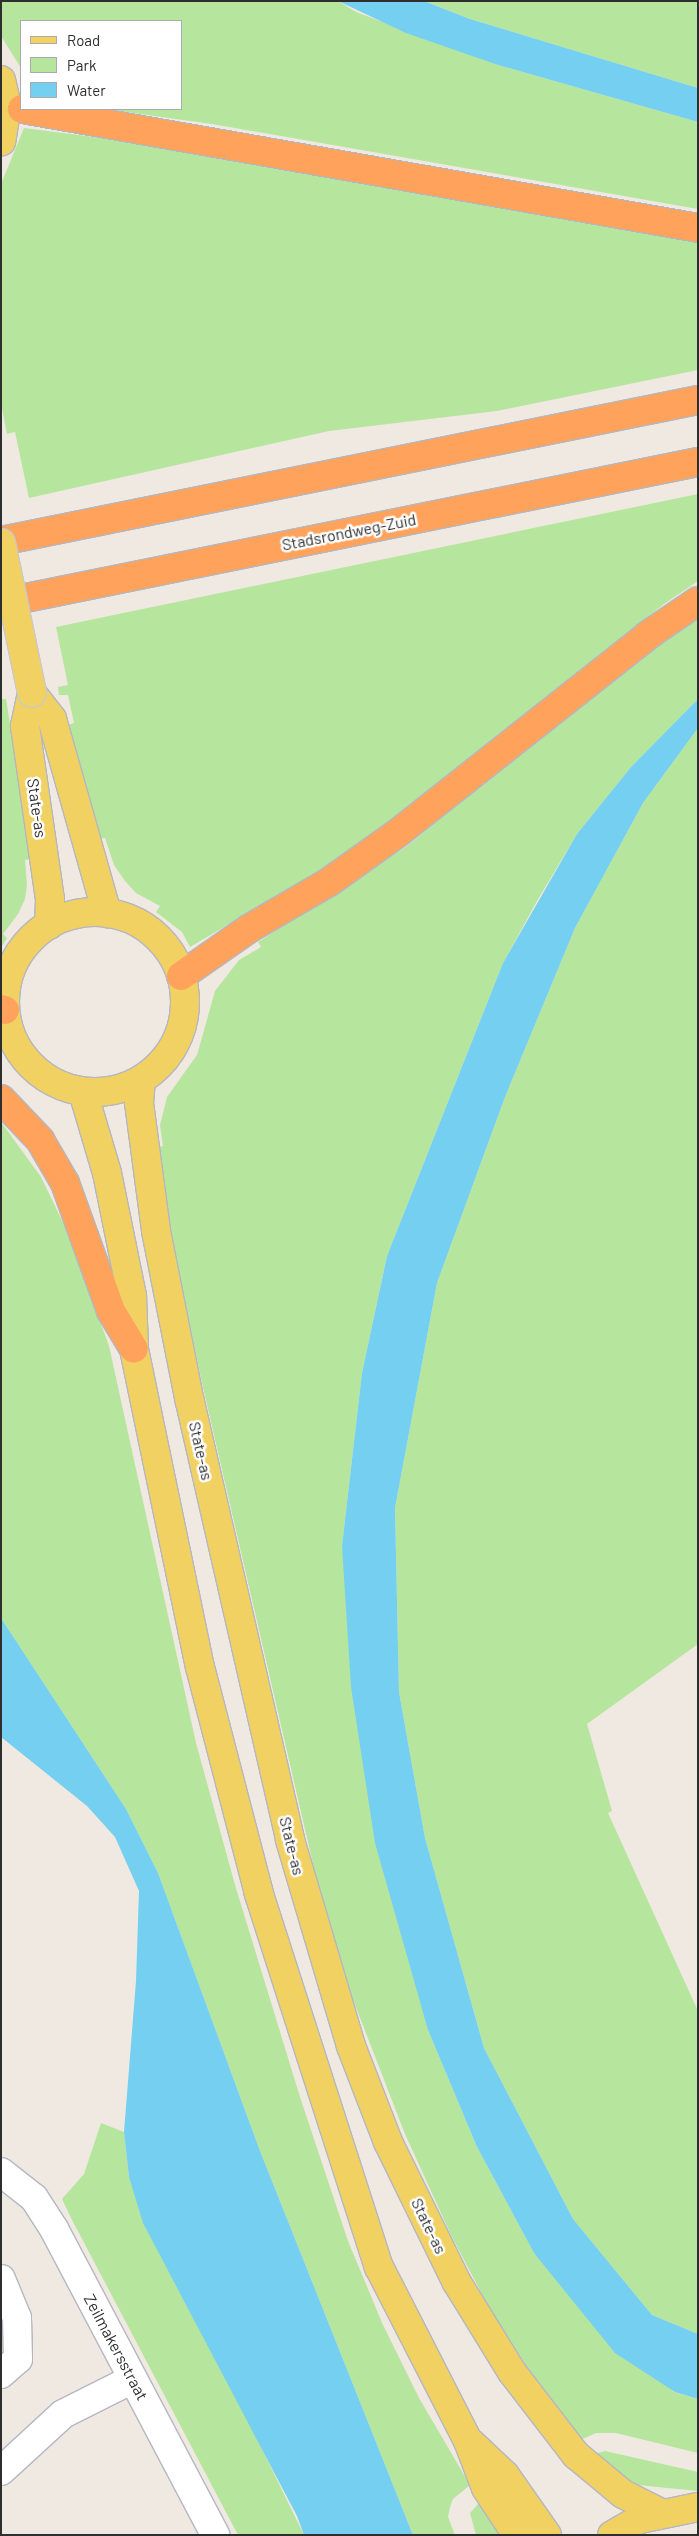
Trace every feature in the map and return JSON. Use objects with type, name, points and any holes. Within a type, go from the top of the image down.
[{"type":"highway","points":[[62,110],[698,228]]},
{"type":"highway","points":[[1,542],[698,400]]},
{"type":"highway","name":"Stadsrondweg-Zuid","points":[[1,603],[698,462]]},
{"type":"highway","points":[[181,976],[250,928],[329,882],[399,832],[633,646],[698,601]]},
{"type":"highway","points":[[1,1099],[40,1140],[65,1183],[85,1232],[111,1311],[134,1349]]},
{"type":"main road","points":[[1,142],[13,101]]},
{"type":"main road","name":"State-as","points":[[1,542],[32,693],[25,726],[50,899],[49,925]]},
{"type":"main road","name":"State-as","points":[[32,693],[52,719],[107,913]]},
{"type":"main road","points":[[107,913],[146,928],[173,958],[181,976],[185,1000],[177,1038],[160,1065],[141,1080],[103,1092],[83,1092],[57,1084],[30,1065],[9,1030],[3,1009],[6,990],[20,952],[49,925],[67,916],[107,913]]},
{"type":"main road","name":"State-as","points":[[141,1080],[139,1103],[156,1231],[190,1402],[290,1840],[351,2046],[388,2142],[456,2281],[512,2372],[576,2455],[623,2494],[661,2513]]},
{"type":"main road","points":[[83,1092],[107,1173],[132,1296],[134,1349],[202,1676],[259,1894],[380,2268],[468,2441],[486,2488],[517,2535]]},
{"type":"main road","points":[[468,2441],[505,2475],[547,2535]]},
{"type":"main road","points":[[612,2535],[640,2519],[661,2513],[698,2507]]},
{"type":"street","name":"Zeilmakersstraat","points":[[1,2172],[34,2198],[44,2214],[215,2535]]},
{"type":"street","points":[[1,2279],[16,2318],[18,2359],[1,2374]]},
{"type":"street","points":[[1,2471],[63,2414],[133,2379]]},
{"type":"green space","points":[[1,1],[338,1],[356,12],[498,65],[698,122],[698,209],[212,124],[111,110],[182,110],[182,20],[20,20],[20,66],[1,36]]},
{"type":"green space","points":[[424,1],[698,1],[698,88],[470,19]]},
{"type":"green space","points":[[24,128],[126,141],[698,242],[698,370],[497,411],[329,431],[29,498],[15,432],[7,434],[1,403],[1,184]]},
{"type":"green space","points":[[698,494],[698,581],[664,604],[390,821],[321,870],[190,947],[182,932],[156,912],[160,906],[136,893],[125,881],[114,865],[105,838],[98,839],[68,725],[74,723],[68,695],[59,695],[58,687],[68,685],[56,627]]},
{"type":"green space","points":[[698,617],[698,699],[631,767],[577,834],[537,901],[503,963],[387,1256],[362,1373],[342,1546],[428,2030],[477,2147],[534,2253],[674,2392],[698,2399],[698,2453],[616,2433],[596,2433],[580,2440],[543,2392],[486,2302],[451,2235],[405,2134],[352,1997],[319,1890],[202,1383],[168,1220],[157,1147],[163,1146],[160,1125],[167,1097],[197,1055],[215,991],[239,960],[261,947],[258,942],[407,846],[591,696]]},
{"type":"green space","points":[[1,699],[6,699],[32,859],[25,860],[27,885],[25,899],[18,914],[3,934],[7,938],[1,948]]},
{"type":"green space","points":[[698,728],[698,1644],[587,1724],[612,1811],[608,1813],[698,2011],[698,2334],[652,2315],[573,2219],[484,2048],[425,1838],[399,1692],[395,1508],[437,1283],[505,1097],[575,928],[643,803]]},
{"type":"green space","points":[[1,1122],[41,1177],[67,1231],[109,1346],[196,1743],[235,1885],[300,2097],[348,2241],[383,2325],[419,2398],[470,2485],[453,2499],[450,2507],[448,2517],[455,2535],[413,2535],[260,2151],[158,1873],[126,1809],[1,1618]]},
{"type":"green space","points":[[101,2123],[124,2132],[129,2177],[304,2535],[238,2535],[71,2218],[62,2199],[84,2174]]},
{"type":"green space","points":[[605,2451],[698,2472],[698,2491],[637,2485],[616,2474],[594,2454]]},
{"type":"green space","points":[[479,2503],[501,2535],[476,2535],[470,2513]]},
{"type":"water","points":[[338,1],[424,1],[470,19],[698,88],[698,122],[498,65],[406,33]]},
{"type":"water","points":[[698,699],[698,728],[643,803],[575,928],[505,1097],[437,1283],[395,1508],[399,1692],[425,1838],[484,2048],[573,2219],[652,2315],[698,2334],[698,2399],[675,2392],[615,2353],[534,2253],[477,2147],[428,2030],[375,1843],[351,1687],[342,1546],[362,1373],[387,1256],[503,963],[577,834],[631,767]]},
{"type":"water","points":[[1,1618],[126,1809],[158,1873],[260,2151],[413,2535],[304,2535],[297,2516],[143,2223],[129,2177],[124,2132],[136,1981],[139,1891],[115,1837],[87,1806],[1,1737]]}]
